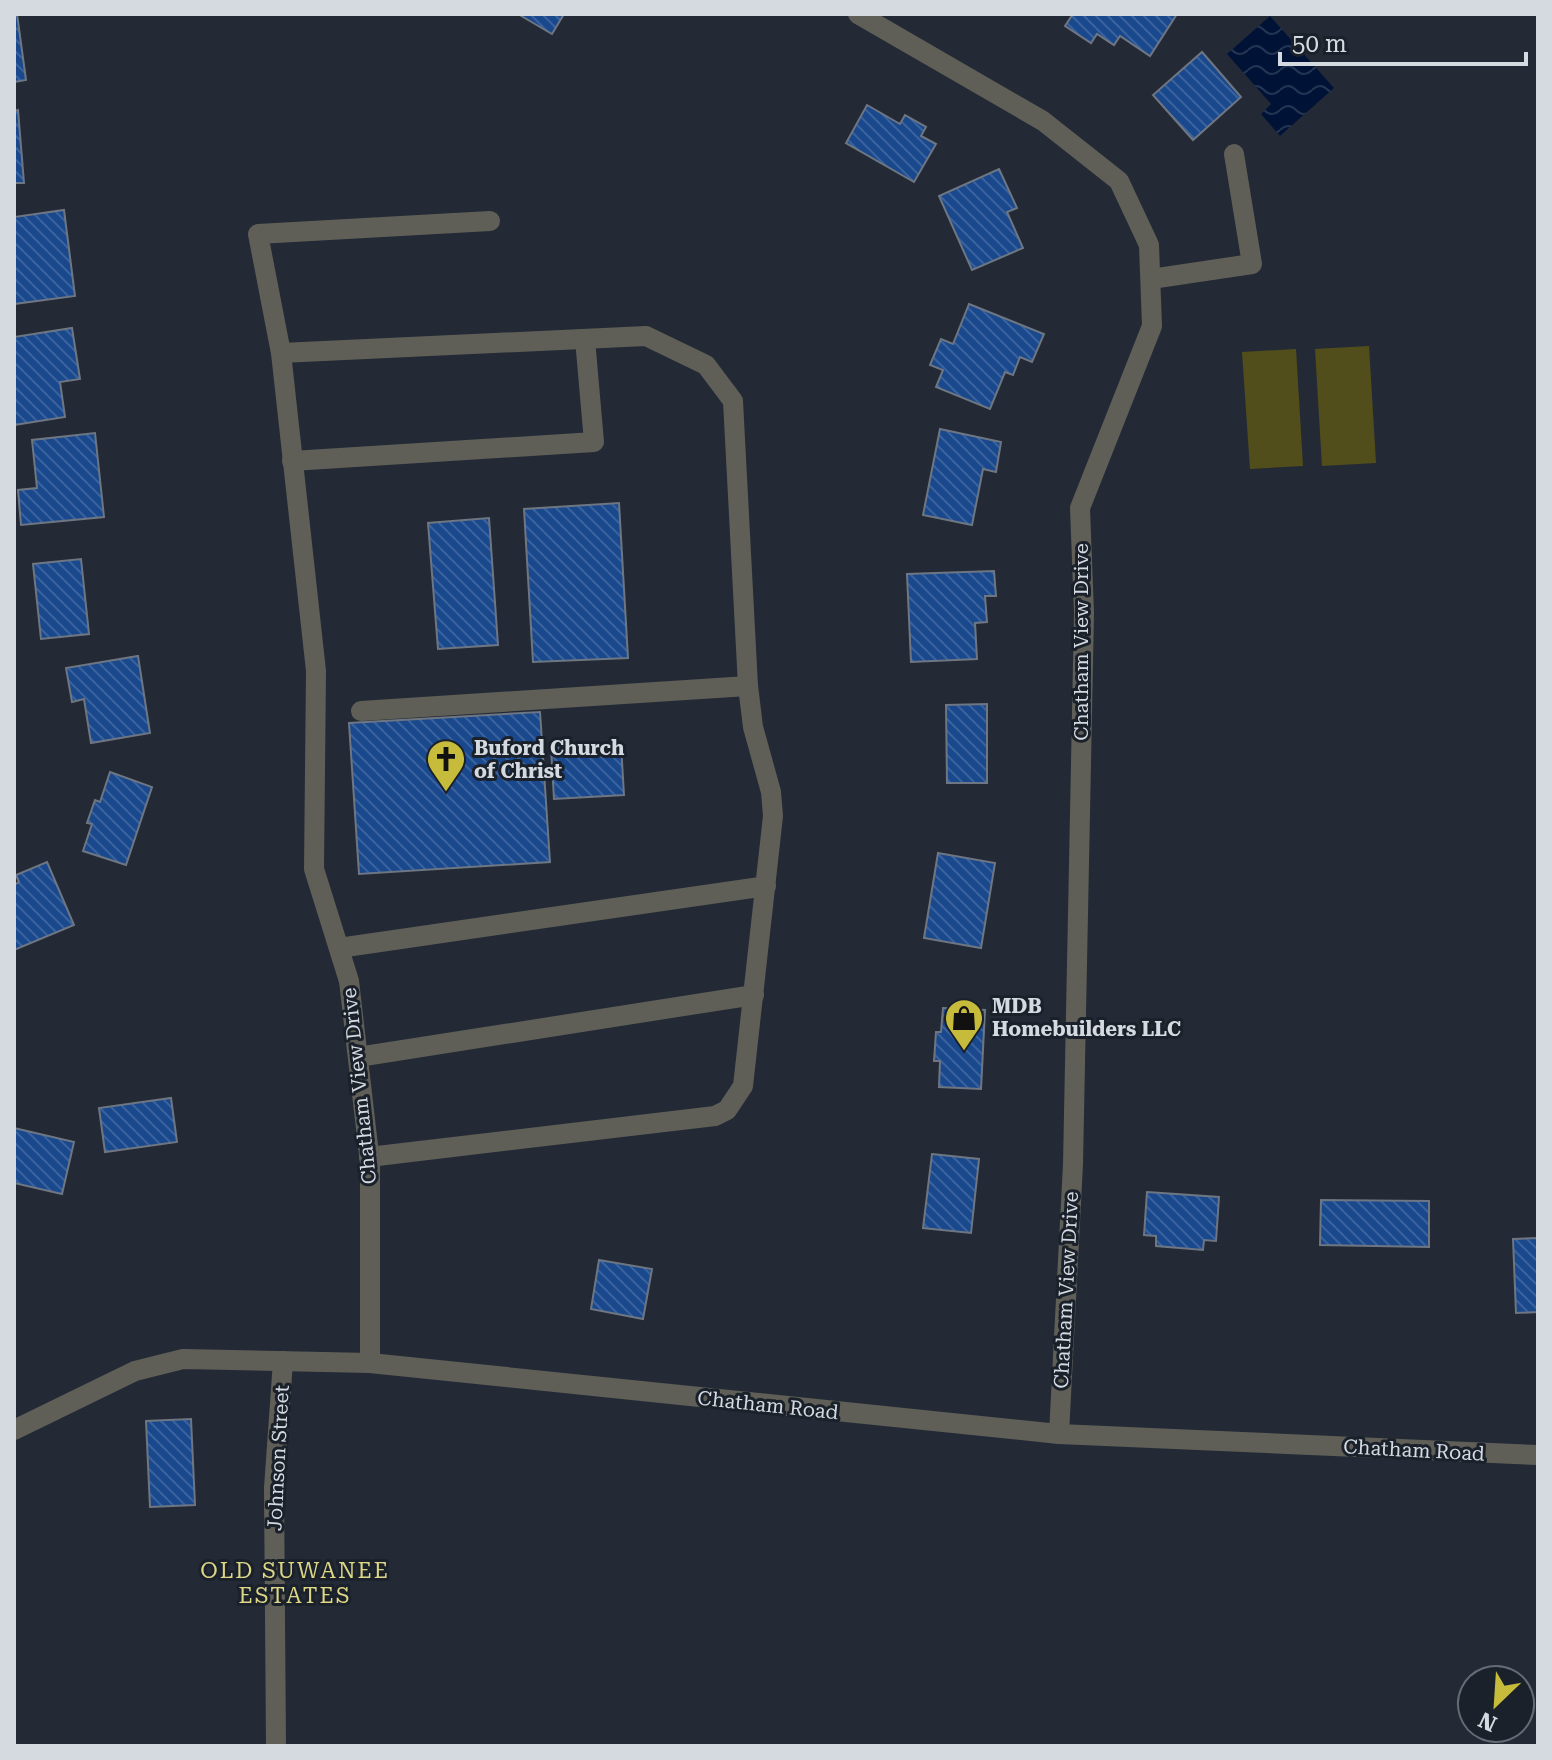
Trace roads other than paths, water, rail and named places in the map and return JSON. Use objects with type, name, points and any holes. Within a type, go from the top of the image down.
[{"type":"street","name":"Chatham View Drive","points":[[858,14],[1043,121],[1119,181],[1149,245],[1152,326],[1080,508],[1084,613],[1073,1164],[1059,1434]]},
{"type":"street","points":[[1151,279],[1252,264],[1234,154]]},
{"type":"street","name":"Chatham View Drive","points":[[370,1363],[369,1157],[349,981],[314,869],[316,671],[281,353],[258,234],[490,221]]},
{"type":"street","points":[[281,353],[646,336],[706,365],[733,401],[748,686],[753,727],[771,792],[773,816],[743,1086],[727,1110],[715,1116],[369,1157]]},
{"type":"street","points":[[292,461],[594,442],[585,339]]},
{"type":"street","points":[[361,711],[748,686]]},
{"type":"street","points":[[339,948],[766,886]]},
{"type":"street","points":[[358,1057],[754,995]]},
{"type":"street","name":"Chatham Road","points":[[14,1430],[135,1371],[183,1359],[370,1363],[1059,1434],[1538,1455]]},
{"type":"street","name":"Johnson Street","points":[[276,1746],[274,1488],[283,1361]]},
{"type":"water","points":[[1270,16],[1334,88],[1280,136],[1261,114],[1271,104],[1227,54]]},
{"type":"place","name":"Buford Church of Christ","points":[[446,793]]},
{"type":"place","name":"MDB Homebuilders LLC","points":[[964,1052]]},
{"type":"district","name":"OLD SUWANEE ESTATES","points":[[295,1582]]}]
